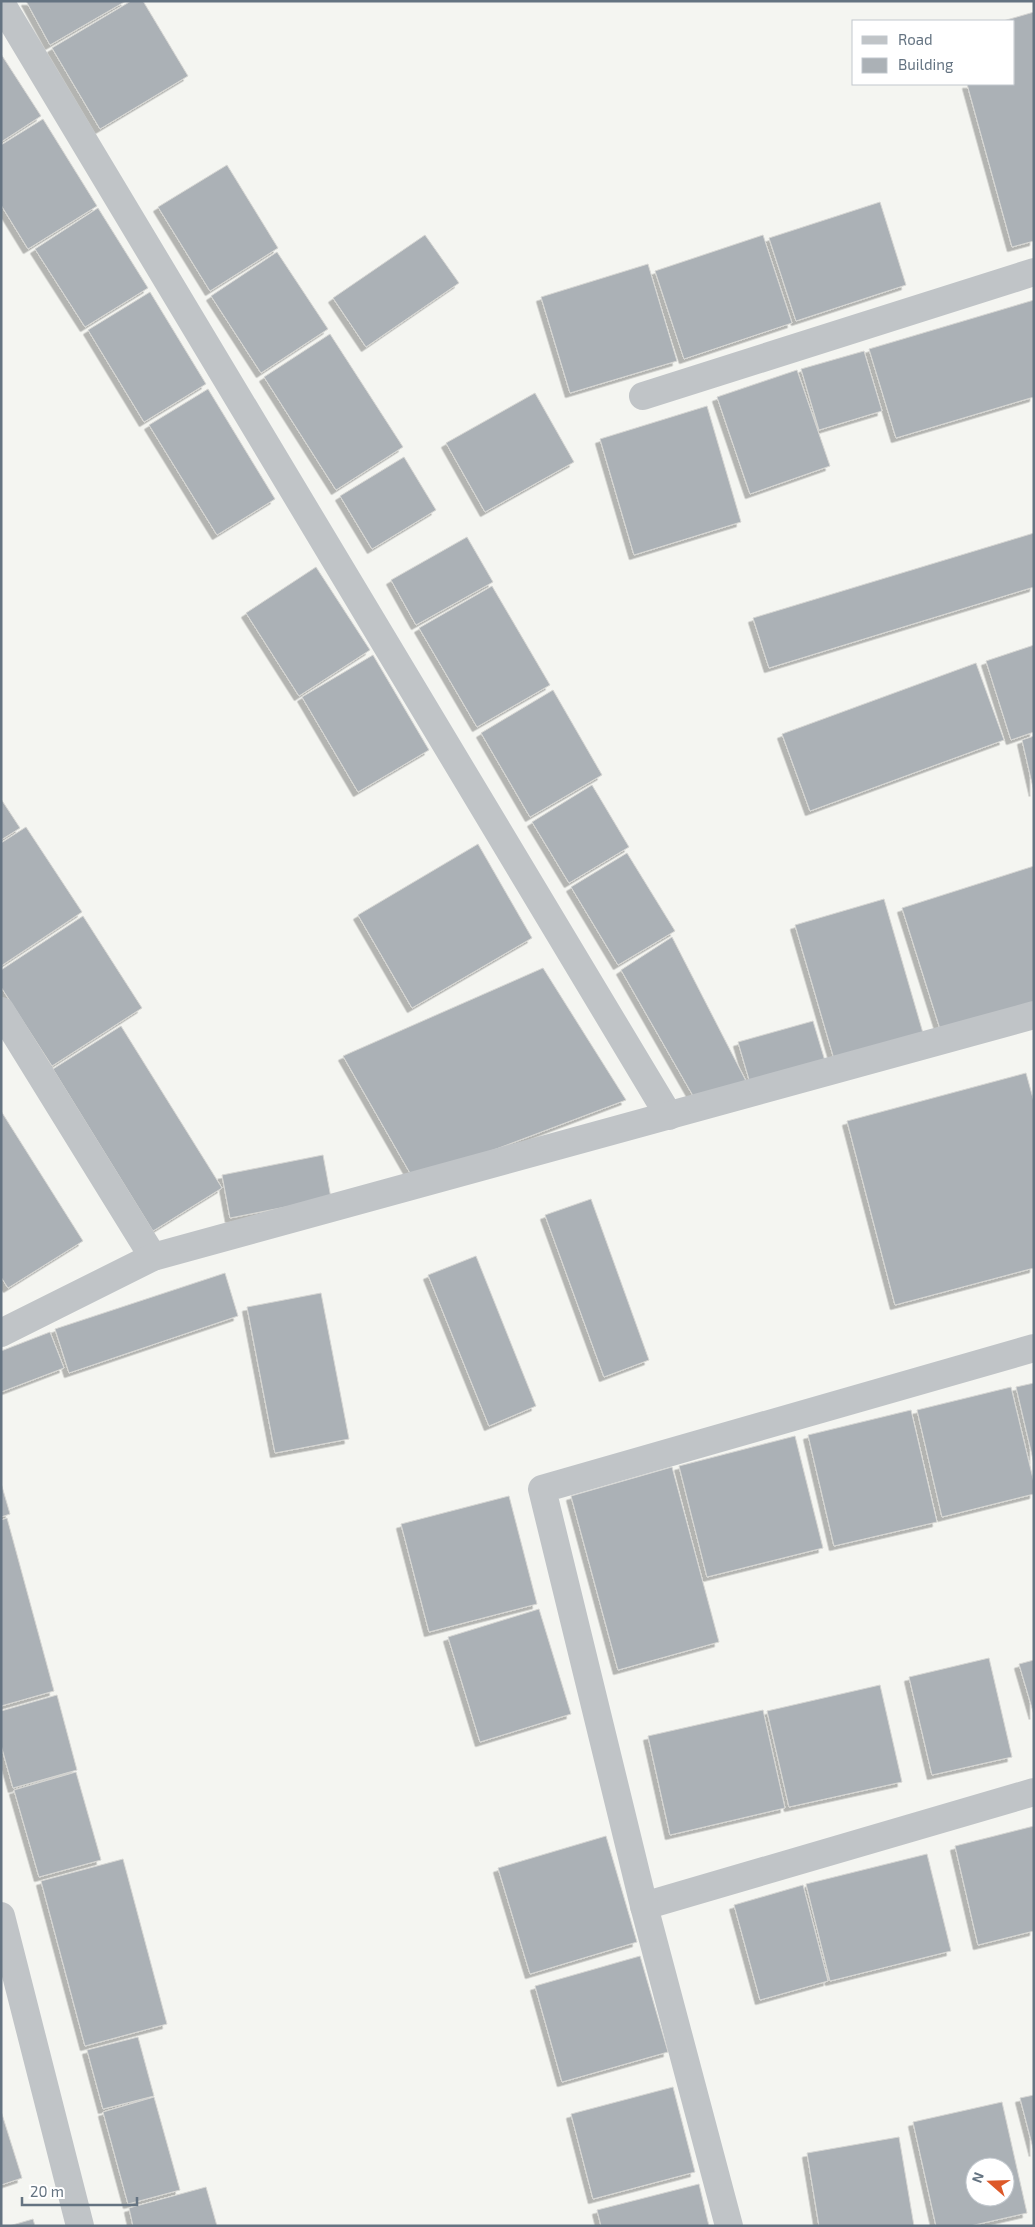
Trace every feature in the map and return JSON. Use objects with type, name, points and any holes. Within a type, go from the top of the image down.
[{"type":"street","points":[[1,3],[669,1116]]},
{"type":"street","points":[[643,396],[1034,272]]},
{"type":"street","points":[[1,1011],[153,1257]]},
{"type":"street","points":[[1,1333],[153,1257],[1034,1015]]},
{"type":"street","points":[[729,2226],[644,1906],[542,1489],[1034,1348]]},
{"type":"street","points":[[644,1906],[1034,1792]]},
{"type":"street","points":[[1,1916],[80,2226]]},
{"type":"building","points":[[26,1],[126,1],[50,45]]},
{"type":"building","points":[[131,1],[143,1],[188,76],[100,129],[52,48]]},
{"type":"building","points":[[1034,12],[1034,241],[1012,247],[967,85],[1015,85],[1015,20],[1006,20]]},
{"type":"building","points":[[1,54],[41,116],[1,142]]},
{"type":"building","points":[[43,119],[97,206],[28,249],[1,205],[1,145]]},
{"type":"building","points":[[227,165],[278,248],[210,291],[158,207]]},
{"type":"building","points":[[880,202],[906,285],[796,321],[769,238]]},
{"type":"building","points":[[98,208],[148,288],[85,327],[35,249]]},
{"type":"building","points":[[425,235],[459,283],[366,347],[333,298]]},
{"type":"building","points":[[763,235],[792,323],[684,359],[655,271]]},
{"type":"building","points":[[277,252],[328,329],[261,373],[211,296]]},
{"type":"building","points":[[648,264],[677,361],[570,393],[541,297]]},
{"type":"building","points":[[150,292],[206,384],[144,422],[88,330]]},
{"type":"building","points":[[1034,300],[1034,397],[896,438],[869,349]]},
{"type":"building","points":[[330,334],[403,447],[336,490],[264,377]]},
{"type":"building","points":[[864,351],[882,411],[819,430],[801,369]]},
{"type":"building","points":[[797,370],[830,466],[750,494],[717,397]]},
{"type":"building","points":[[208,389],[275,499],[217,535],[149,425]]},
{"type":"building","points":[[535,393],[574,462],[485,512],[446,443]]},
{"type":"building","points":[[707,406],[741,522],[634,555],[600,439]]},
{"type":"building","points":[[404,457],[436,510],[372,549],[340,496]]},
{"type":"building","points":[[1034,533],[1034,587],[769,668],[753,618]]},
{"type":"building","points":[[467,537],[493,582],[416,625],[391,580]]},
{"type":"building","points":[[316,567],[370,650],[299,696],[246,613]]},
{"type":"building","points":[[492,586],[550,685],[477,727],[419,628]]},
{"type":"building","points":[[1034,645],[1034,732],[1011,740],[986,661]]},
{"type":"building","points":[[373,655],[429,750],[358,792],[302,697]]},
{"type":"building","points":[[976,663],[1004,740],[810,811],[782,734]]},
{"type":"building","points":[[553,690],[602,775],[530,817],[481,733]]},
{"type":"building","points":[[1034,736],[1034,792],[1022,740]]},
{"type":"building","points":[[592,785],[629,847],[569,883],[532,822]]},
{"type":"building","points":[[1,799],[20,828],[1,840]]},
{"type":"building","points":[[26,827],[82,912],[1,966],[1,843]]},
{"type":"building","points":[[478,844],[532,938],[412,1008],[358,915]]},
{"type":"building","points":[[627,853],[675,931],[618,965],[571,887]]},
{"type":"building","points":[[1034,866],[1034,1002],[941,1032],[902,908]]},
{"type":"building","points":[[884,899],[923,1033],[834,1059],[795,925]]},
{"type":"building","points":[[83,916],[142,1008],[52,1066],[1,987],[1,970]]},
{"type":"building","points":[[672,937],[747,1083],[696,1101],[621,970]]},
{"type":"building","points":[[543,968],[626,1100],[414,1180],[343,1056]]},
{"type":"building","points":[[813,1021],[825,1061],[750,1083],[738,1042]]},
{"type":"building","points":[[121,1026],[222,1188],[153,1231],[53,1069]]},
{"type":"building","points":[[1026,1073],[1034,1102],[1034,1268],[895,1305],[847,1121]]},
{"type":"building","points":[[1,1111],[83,1241],[8,1288],[1,1277]]},
{"type":"building","points":[[323,1155],[331,1198],[230,1218],[222,1175]]},
{"type":"building","points":[[591,1199],[649,1360],[604,1377],[545,1215]]},
{"type":"building","points":[[476,1256],[536,1406],[489,1426],[428,1275]]},
{"type":"building","points":[[225,1273],[238,1316],[69,1373],[55,1329]]},
{"type":"building","points":[[321,1293],[349,1439],[275,1453],[247,1307]]},
{"type":"building","points":[[50,1332],[64,1368],[1,1392],[1,1351]]},
{"type":"building","points":[[1034,1383],[1034,1464],[1016,1387]]},
{"type":"building","points":[[1011,1387],[1034,1483],[1034,1494],[942,1517],[917,1410]]},
{"type":"building","points":[[911,1410],[937,1522],[834,1546],[808,1435]]},
{"type":"building","points":[[795,1436],[823,1548],[707,1577],[679,1466]]},
{"type":"building","points":[[672,1467],[719,1642],[618,1670],[571,1496]]},
{"type":"building","points":[[1,1483],[10,1514],[1,1517]]},
{"type":"building","points":[[509,1496],[537,1604],[429,1632],[401,1524]]},
{"type":"building","points":[[7,1518],[54,1691],[1,1706],[1,1520]]},
{"type":"building","points":[[539,1609],[571,1714],[480,1742],[448,1637]]},
{"type":"building","points":[[989,1658],[1012,1757],[932,1775],[909,1677]]},
{"type":"building","points":[[1034,1660],[1034,1715],[1019,1664]]},
{"type":"building","points":[[880,1685],[902,1782],[789,1807],[767,1711]]},
{"type":"building","points":[[57,1695],[77,1770],[13,1788],[1,1745],[1,1711]]},
{"type":"building","points":[[763,1710],[785,1808],[670,1835],[648,1736]]},
{"type":"building","points":[[76,1772],[101,1860],[39,1877],[14,1790]]},
{"type":"building","points":[[1034,1826],[1034,1931],[978,1945],[955,1846]]},
{"type":"building","points":[[606,1836],[637,1942],[530,1974],[498,1868]]},
{"type":"building","points":[[927,1854],[951,1951],[830,1981],[806,1884]]},
{"type":"building","points":[[123,1859],[167,2024],[85,2046],[41,1881]]},
{"type":"building","points":[[803,1885],[828,1981],[760,2000],[734,1905]]},
{"type":"building","points":[[640,1956],[668,2052],[562,2082],[535,1986]]},
{"type":"building","points":[[138,2037],[154,2096],[103,2109],[87,2050]]},
{"type":"building","points":[[673,2087],[695,2172],[593,2199],[571,2114]]},
{"type":"building","points":[[1034,2095],[1034,2152],[1020,2098]]},
{"type":"building","points":[[154,2097],[180,2190],[128,2204],[103,2112]]},
{"type":"building","points":[[1002,2102],[1014,2157],[965,2157],[965,2207],[1015,2207],[1015,2160],[1027,2213],[970,2226],[936,2226],[913,2122]]},
{"type":"building","points":[[1,2111],[22,2178],[1,2185]]},
{"type":"building","points":[[899,2137],[914,2226],[819,2226],[807,2153]]},
{"type":"building","points":[[699,2184],[709,2226],[601,2226],[597,2210]]},
{"type":"building","points":[[206,2187],[217,2226],[133,2226],[129,2208]]},
{"type":"building","points":[[33,2219],[35,2226],[9,2226]]}]
